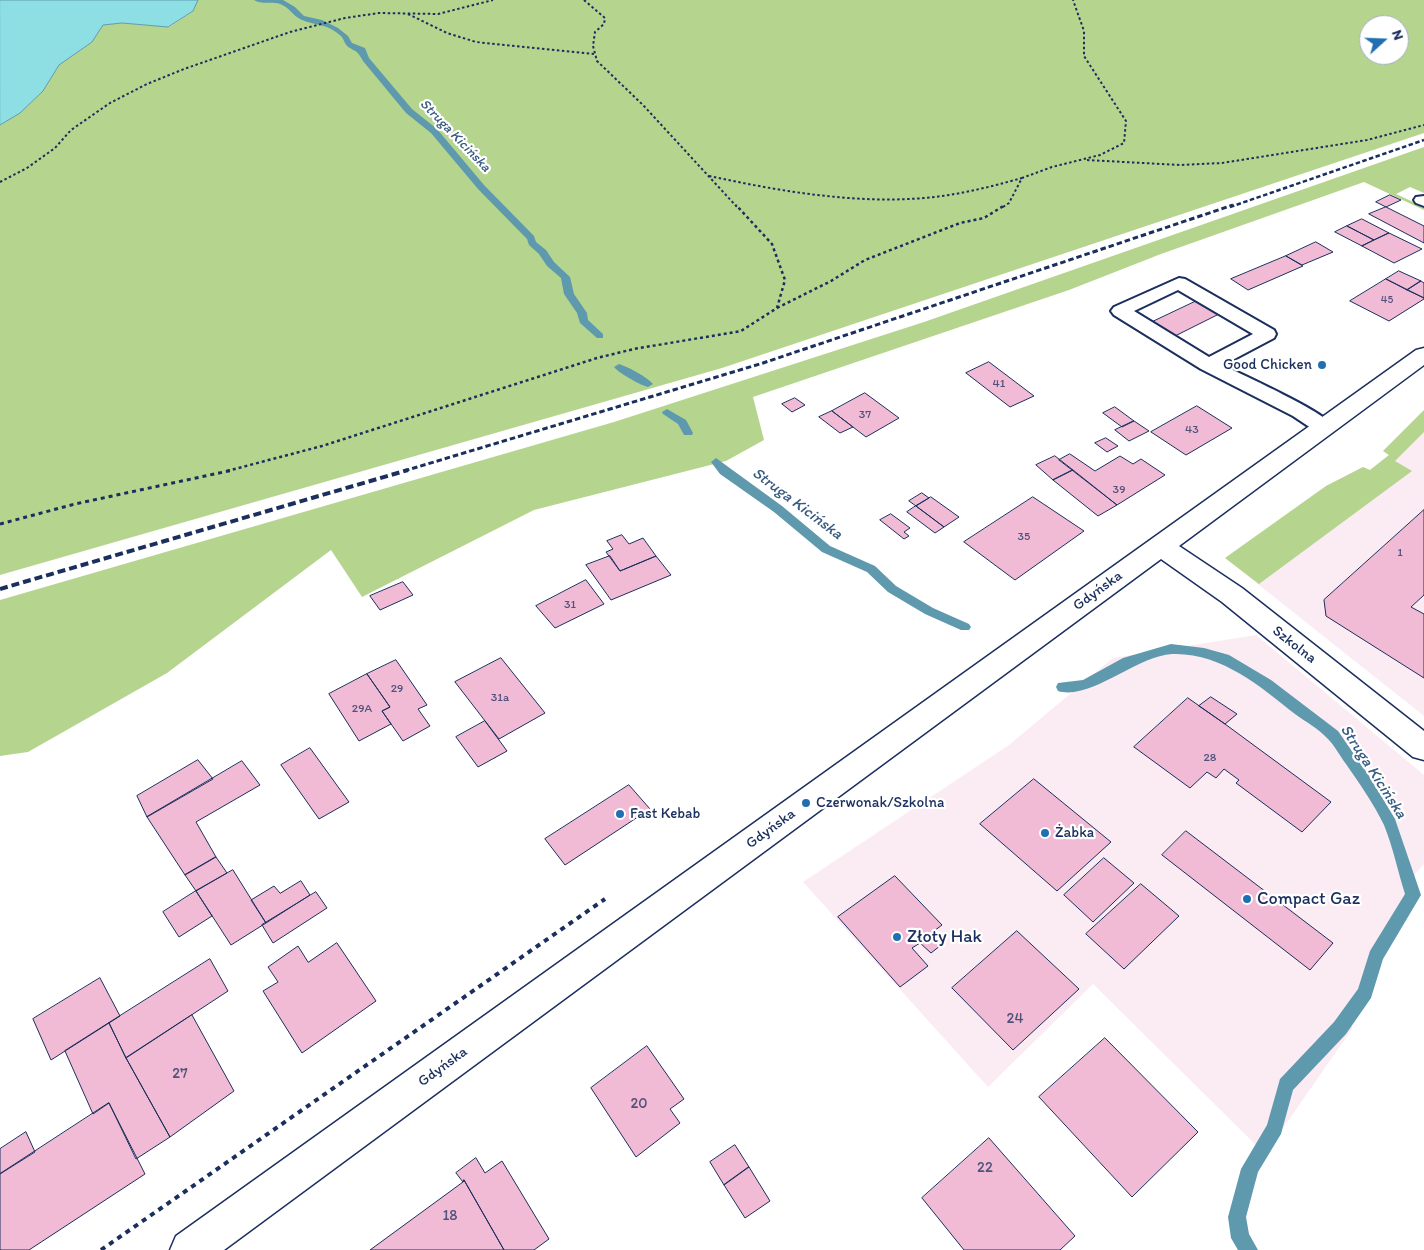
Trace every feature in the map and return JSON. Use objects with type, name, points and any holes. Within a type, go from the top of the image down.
[{"type":"main road","name":"Gdyńska","points":[[190,1250],[1424,355]]},
{"type":"main road","name":"Szkolna","points":[[1160,546],[1232,595],[1424,748]]},
{"type":"lane","points":[[1208,365],[1267,334],[1179,283],[1120,311],[1208,365],[1300,412],[1324,427]]},
{"type":"path","points":[[0,182],[27,168],[55,148],[71,130],[110,103],[165,76],[257,43],[329,22],[379,13],[438,14],[494,0]]},
{"type":"path","points":[[584,0],[605,18],[604,24],[595,32],[594,54],[610,76],[643,104],[772,244],[785,280],[777,308]]},
{"type":"path","points":[[708,176],[762,188],[853,197],[911,199],[973,192],[1116,149],[1124,143],[1126,121],[1084,56],[1082,46],[1084,33],[1076,15],[1073,0]]},
{"type":"path","points":[[406,13],[430,26],[460,38],[481,43],[571,49],[594,54]]},
{"type":"path","points":[[1083,160],[1126,160],[1190,165],[1228,164],[1308,149],[1348,145],[1382,138],[1424,125]]},
{"type":"path","points":[[0,524],[95,499],[238,469],[313,449],[597,358],[634,349],[741,331],[777,308],[831,281],[865,260],[960,223],[984,218],[1009,203],[1022,178]]},
{"type":"shaded area","points":[[1424,410],[1424,716],[1225,558],[1326,486],[1363,467],[1370,470],[1389,455],[1383,451]]},
{"type":"shaded area","points":[[1256,635],[1424,775],[1424,864],[1416,873],[1352,1001],[1352,1029],[1265,1154],[1093,984],[988,1087],[803,882],[1009,745],[1113,658]]},
{"type":"green space","points":[[198,0],[1424,0],[1424,133],[722,368],[0,575],[0,125],[20,113],[43,91],[59,65],[92,42],[103,25],[122,23],[169,27],[193,11]]},
{"type":"green space","points":[[1424,147],[1424,193],[1410,187],[1396,194],[1424,207],[1424,210],[1364,182],[1161,254],[1069,290],[753,397],[764,440],[726,461],[534,510],[362,597],[331,550],[167,673],[28,752],[0,756],[0,600],[614,422],[924,322]]},
{"type":"green space","points":[[1424,410],[1424,432],[1395,461],[1412,471],[1259,584],[1225,558],[1326,486],[1363,467],[1370,470],[1389,455],[1383,451]]},
{"type":"water","points":[[0,0],[198,0],[193,11],[168,27],[122,23],[103,25],[92,42],[59,65],[43,91],[20,113],[0,125]]},
{"type":"building","points":[[1390,195],[1401,200],[1386,207],[1376,202]]},
{"type":"building","points":[[1386,207],[1424,226],[1424,243],[1369,214]]},
{"type":"building","points":[[1362,219],[1389,233],[1374,240],[1347,226]]},
{"type":"building","points":[[1347,226],[1374,240],[1362,246],[1335,232]]},
{"type":"building","points":[[1389,233],[1422,249],[1394,263],[1362,246]]},
{"type":"building","points":[[1316,242],[1333,252],[1302,265],[1286,256]]},
{"type":"building","points":[[1286,256],[1303,266],[1248,290],[1231,279]]},
{"type":"building","points":[[1399,271],[1421,281],[1407,290],[1386,279]]},
{"type":"building","points":[[1386,279],[1424,299],[1389,321],[1350,301]]},
{"type":"building","points":[[1421,281],[1424,283],[1424,298],[1407,290]]},
{"type":"building","points":[[1207,296],[1229,309],[1171,338],[1148,324]]},
{"type":"building","points":[[989,362],[1034,396],[1010,407],[966,373]]},
{"type":"building","points":[[865,393],[899,418],[866,437],[832,411]]},
{"type":"building","points":[[795,398],[805,405],[792,412],[782,404]]},
{"type":"building","points":[[1197,406],[1232,428],[1186,455],[1151,432]]},
{"type":"building","points":[[1115,407],[1134,421],[1122,427],[1103,413]]},
{"type":"building","points":[[832,411],[853,427],[840,433],[819,417]]},
{"type":"building","points":[[1134,421],[1149,431],[1129,441],[1115,430]]},
{"type":"building","points":[[1106,438],[1118,446],[1107,452],[1095,443]]},
{"type":"building","points":[[1070,454],[1095,471],[1120,456],[1133,464],[1141,459],[1165,475],[1117,505],[1059,460]]},
{"type":"building","points":[[1055,456],[1073,470],[1053,480],[1036,465]]},
{"type":"building","points":[[1073,470],[1117,505],[1098,516],[1053,480]]},
{"type":"building","points":[[922,493],[929,498],[916,506],[909,501]]},
{"type":"building","points":[[931,497],[959,517],[944,527],[916,506]]},
{"type":"building","points":[[1033,497],[1084,531],[1015,580],[964,542]]},
{"type":"building","points":[[916,506],[944,527],[935,533],[907,512]]},
{"type":"building","points":[[1424,510],[1424,595],[1411,607],[1424,614],[1424,678],[1326,616],[1324,600]]},
{"type":"building","points":[[891,514],[910,528],[904,532],[909,536],[904,539],[880,520]]},
{"type":"building","points":[[622,535],[629,544],[643,538],[656,556],[620,571],[606,552],[613,549],[607,541]]},
{"type":"building","points":[[610,556],[620,571],[656,556],[671,575],[611,600],[586,565]]},
{"type":"building","points":[[586,580],[604,604],[555,628],[536,606]]},
{"type":"building","points":[[403,582],[413,595],[380,610],[370,596]]},
{"type":"building","points":[[501,658],[545,713],[499,739],[455,682]]},
{"type":"building","points":[[396,660],[427,705],[418,709],[430,726],[403,741],[382,711],[390,707],[367,674]]},
{"type":"building","points":[[367,674],[390,707],[382,711],[391,724],[359,741],[329,694]]},
{"type":"building","points":[[1211,697],[1237,714],[1225,724],[1199,706]]},
{"type":"building","points":[[1188,698],[1331,802],[1302,832],[1236,783],[1239,780],[1224,769],[1216,778],[1207,772],[1190,788],[1134,747]]},
{"type":"building","points":[[485,721],[507,751],[478,767],[456,737]]},
{"type":"building","points":[[310,748],[349,802],[319,819],[281,765]]},
{"type":"building","points":[[198,760],[213,779],[147,817],[137,796]]},
{"type":"building","points":[[242,761],[260,785],[196,822],[216,857],[185,875],[147,817]]},
{"type":"building","name":"Żabka","points":[[1034,779],[1111,842],[1057,891],[980,824]]},
{"type":"building","points":[[629,785],[650,809],[565,865],[545,839]]},
{"type":"building","name":"Compact Gaz","points":[[1186,831],[1333,943],[1310,970],[1162,855]]},
{"type":"building","points":[[216,857],[227,873],[196,891],[185,875]]},
{"type":"building","points":[[1104,858],[1134,883],[1093,922],[1064,895]]},
{"type":"building","points":[[233,870],[266,923],[231,945],[196,891]]},
{"type":"building","name":"Złoty Hak","points":[[895,876],[942,925],[934,931],[945,942],[931,953],[920,943],[912,948],[928,966],[900,987],[838,917]]},
{"type":"building","points":[[301,881],[310,895],[266,923],[251,900],[274,886],[280,893]]},
{"type":"building","points":[[1141,884],[1179,916],[1124,969],[1086,934]]},
{"type":"building","points":[[196,891],[212,916],[179,937],[163,912]]},
{"type":"building","points":[[316,892],[327,908],[273,943],[262,925]]},
{"type":"building","points":[[1017,931],[1079,989],[1013,1050],[952,988]]},
{"type":"building","points":[[337,943],[376,1001],[302,1053],[263,991],[278,982],[268,967],[298,946],[308,962]]},
{"type":"building","points":[[210,959],[228,991],[126,1058],[109,1023]]},
{"type":"building","points":[[100,978],[120,1016],[51,1060],[33,1019]]},
{"type":"building","points":[[192,1015],[234,1091],[170,1137],[126,1058]]},
{"type":"building","points":[[109,1023],[126,1058],[170,1137],[136,1159],[109,1103],[93,1114],[65,1051]]},
{"type":"building","points":[[1105,1038],[1198,1132],[1132,1197],[1039,1097]]},
{"type":"building","points":[[647,1046],[684,1099],[670,1109],[680,1123],[636,1157],[591,1088]]},
{"type":"building","points":[[109,1103],[145,1174],[29,1250],[0,1250],[0,1174]]},
{"type":"building","points":[[26,1132],[35,1152],[0,1174],[0,1149]]},
{"type":"building","points":[[989,1138],[1075,1236],[1060,1250],[964,1250],[922,1198]]},
{"type":"building","points":[[735,1145],[749,1167],[724,1185],[710,1162]]},
{"type":"building","points":[[476,1158],[485,1173],[502,1161],[549,1239],[534,1250],[504,1250],[464,1180],[463,1182],[456,1173]]},
{"type":"building","points":[[749,1167],[770,1201],[745,1218],[724,1185]]},
{"type":"building","points":[[464,1180],[504,1250],[370,1250],[463,1182]]},
{"type":"waterway","name":"Struga Kicińska","points":[[257,0],[280,1],[293,8],[302,18],[320,21],[336,29],[346,37],[349,44],[362,50],[366,59],[409,111],[434,131],[481,187],[531,238],[532,243],[543,252],[550,264],[565,277],[569,294],[582,313],[583,321],[600,336]]},
{"type":"waterway","name":"Struga Kicińska","points":[[619,367],[624,372],[633,374],[648,384]]},
{"type":"waterway","name":"Struga Kicińska","points":[[667,412],[682,422],[688,433]]},
{"type":"waterway","name":"Struga Kicińska","points":[[716,462],[724,471],[778,509],[826,549],[871,569],[892,589],[929,611],[965,627]]},
{"type":"waterway","name":"Struga Kicińska","points":[[1063,687],[1085,685],[1128,662],[1171,649],[1204,653],[1224,659],[1266,684],[1333,735],[1364,780],[1390,823],[1413,895],[1376,956],[1365,993],[1340,1028],[1286,1085],[1275,1128],[1250,1169],[1237,1217],[1240,1238],[1249,1250]]},
{"type":"railway","points":[[1230,207],[1424,140]]},
{"type":"railway","points":[[404,471],[763,363],[1233,205]]},
{"type":"railway","points":[[0,589],[408,470]]},
{"type":"place","name":"Good Chicken","points":[[1322,365]]},
{"type":"place","name":"Czerwonak/Szkolna","points":[[806,803]]},
{"type":"place","name":"Fast Kebab","points":[[620,814]]},
{"type":"place","name":"Żabka","points":[[1045,833]]},
{"type":"place","name":"Compact Gaz","points":[[1247,899]]},
{"type":"place","name":"Złoty Hak","points":[[897,937]]}]
